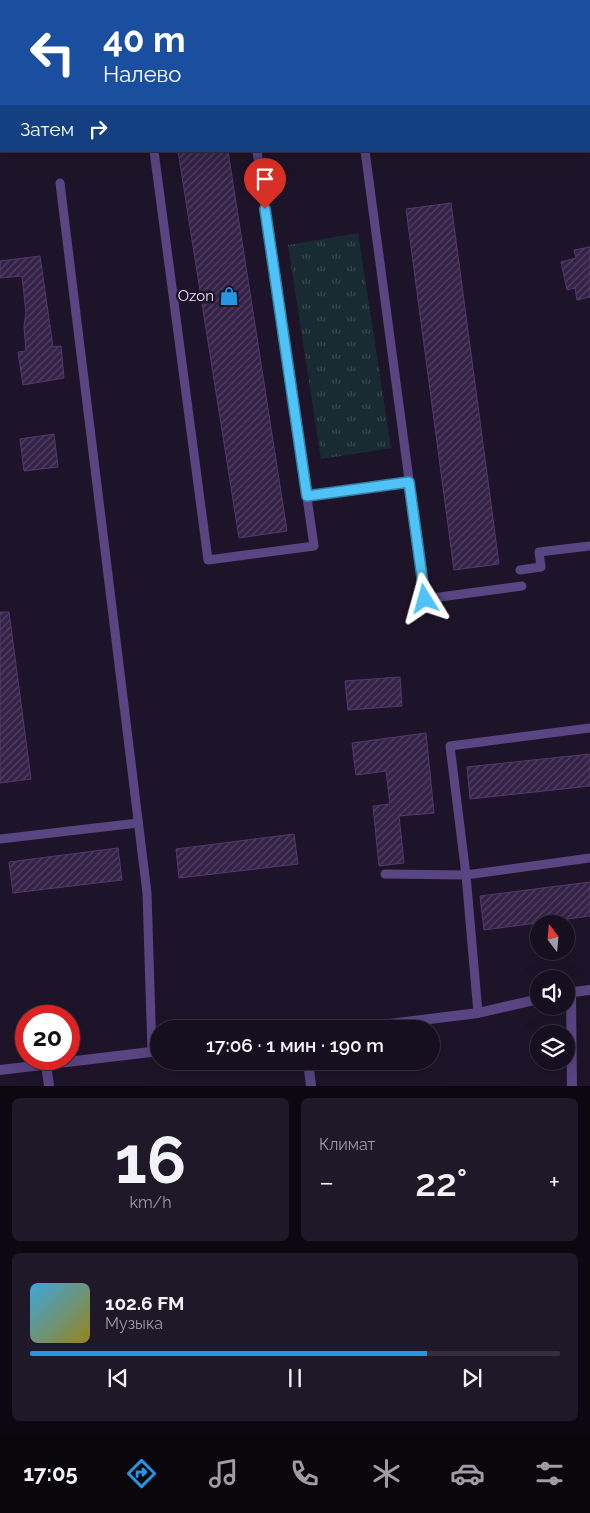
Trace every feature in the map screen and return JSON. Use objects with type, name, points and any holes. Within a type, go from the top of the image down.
[{"type":"street","points":[[575,992],[590,990]]},
{"type":"street","points":[[422,1020],[478,1013],[530,1001]]},
{"type":"street","points":[[570,1015],[572,1086]]},
{"type":"street","points":[[80,1060],[150,1053]]},
{"type":"street","points":[[0,1070],[15,1068]]},
{"type":"street","points":[[47,1070],[49,1086]]},
{"type":"street","points":[[309,1070],[311,1086]]},
{"type":"lane","points":[[154,152],[208,560],[314,546],[257,152]]},
{"type":"lane","points":[[365,152],[425,599],[522,586]]},
{"type":"lane","points":[[60,183],[147,893],[153,1020]]},
{"type":"lane","points":[[307,496],[409,482]]},
{"type":"lane","points":[[520,570],[541,567],[539,552],[590,546]]},
{"type":"lane","points":[[478,1013],[466,875],[450,746],[590,728]]},
{"type":"lane","points":[[0,839],[138,823]]},
{"type":"lane","points":[[385,874],[466,875],[590,858]]},
{"type":"green space","points":[[358,233],[391,448],[321,459],[288,245]]},
{"type":"building","points":[[178,152],[228,152],[287,531],[239,538]]},
{"type":"building","points":[[451,203],[499,564],[454,570],[406,209]]},
{"type":"building","points":[[590,247],[590,297],[577,300],[575,288],[567,290],[561,262],[576,258],[574,250]]},
{"type":"building","points":[[40,256],[53,347],[61,346],[64,378],[23,385],[18,352],[26,351],[24,326],[26,313],[22,276],[0,278],[0,261]]},
{"type":"building","points":[[54,434],[58,467],[24,471],[20,439]]},
{"type":"building","points":[[0,612],[9,612],[31,779],[0,783]]},
{"type":"building","points":[[400,677],[402,706],[348,710],[345,681]]},
{"type":"building","points":[[426,733],[434,813],[399,816],[404,863],[379,866],[373,806],[390,804],[386,771],[356,775],[352,743]]},
{"type":"building","points":[[590,754],[590,786],[470,799],[467,767]]},
{"type":"building","points":[[294,834],[298,864],[179,878],[176,849]]},
{"type":"building","points":[[118,848],[122,880],[13,893],[9,862]]},
{"type":"building","points":[[590,882],[590,916],[575,918],[575,915],[530,915],[530,924],[484,930],[480,896]]},
{"type":"place","name":"Ozon","points":[[229,296]]},
{"type":"route","points":[[265,209],[307,496],[409,482],[425,599]]}]
